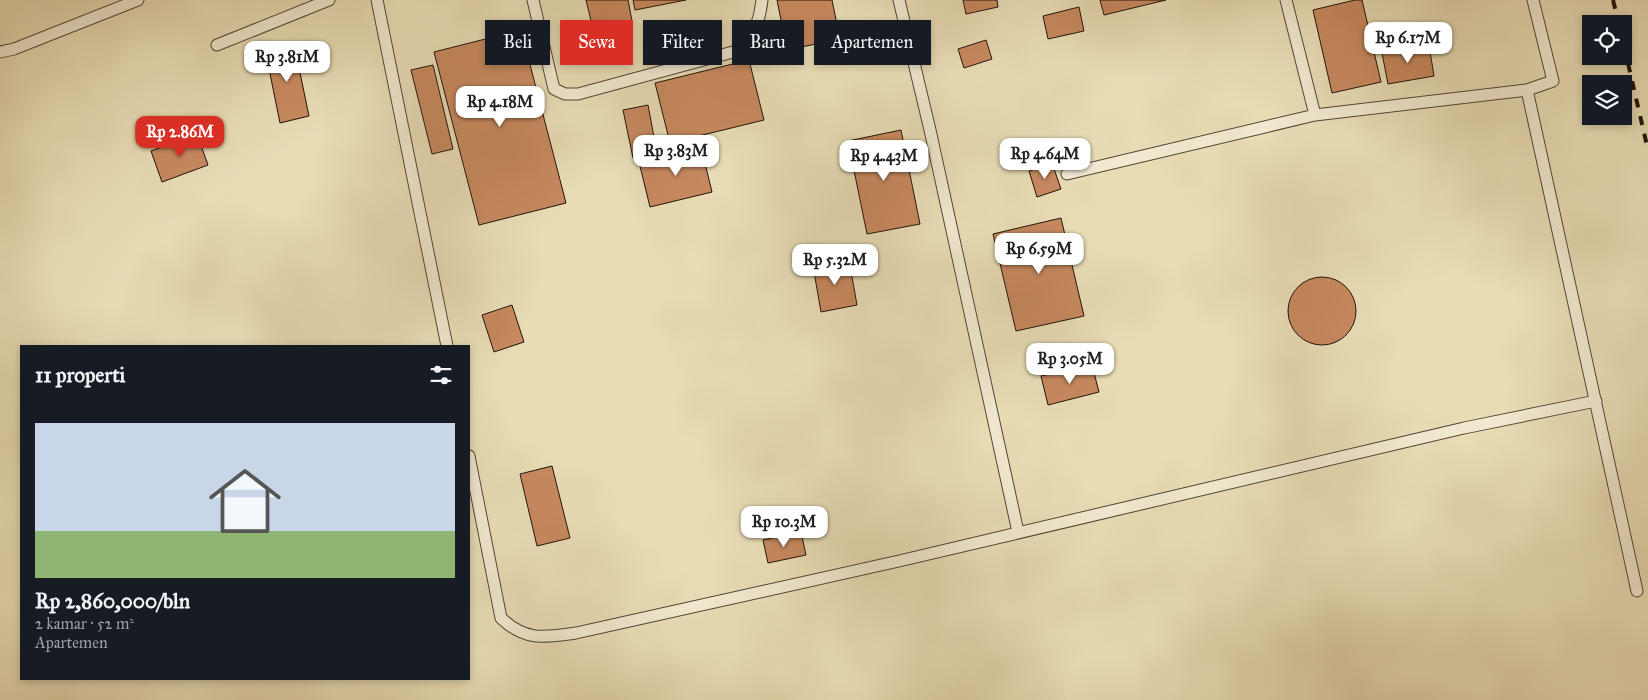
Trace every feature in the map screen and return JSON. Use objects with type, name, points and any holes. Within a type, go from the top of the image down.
[{"type":"lane","points":[[0,52],[138,0]]},
{"type":"lane","points":[[217,44],[329,0]]},
{"type":"lane","points":[[377,0],[447,345]]},
{"type":"lane","points":[[533,0],[554,88],[565,94],[578,94],[744,49],[756,28],[762,0]]},
{"type":"lane","points":[[898,0],[930,130],[1018,532]]},
{"type":"lane","points":[[1286,0],[1314,115]]},
{"type":"lane","points":[[1066,174],[1314,115],[1527,90],[1553,81],[1533,0]]},
{"type":"lane","points":[[1527,90],[1637,591]]},
{"type":"lane","points":[[470,461],[501,618],[512,629],[530,635],[547,636],[576,633],[1464,428],[1596,400]]},
{"type":"building","points":[[586,0],[628,0],[632,20],[591,20]]},
{"type":"building","points":[[633,0],[686,0],[635,10]]},
{"type":"building","points":[[777,0],[832,0],[836,20],[814,20],[814,44],[804,46],[804,20],[781,20]]},
{"type":"building","points":[[963,0],[997,0],[998,7],[966,14]]},
{"type":"building","points":[[1100,0],[1166,0],[1104,15]]},
{"type":"building","points":[[1362,0],[1381,82],[1332,93],[1313,10]]},
{"type":"building","points":[[1079,7],[1084,31],[1048,39],[1043,16]]},
{"type":"building","points":[[485,39],[485,65],[530,65],[566,203],[479,225],[434,52]]},
{"type":"building","points":[[986,40],[992,59],[964,68],[958,49]]},
{"type":"building","points":[[294,44],[309,116],[280,123],[265,49]]},
{"type":"building","points":[[1429,45],[1434,76],[1388,84],[1382,53]]},
{"type":"building","points":[[732,64],[750,65],[764,120],[670,143],[655,83]]},
{"type":"building","points":[[433,65],[453,149],[432,154],[411,70]]},
{"type":"building","points":[[648,105],[657,153],[633,158],[623,110]]},
{"type":"building","points":[[901,130],[920,224],[867,234],[848,141]]},
{"type":"building","points":[[197,134],[208,165],[162,182],[151,151]]},
{"type":"building","points":[[701,147],[712,192],[650,207],[639,162]]},
{"type":"building","points":[[1052,163],[1061,189],[1037,197],[1029,171]]},
{"type":"building","points":[[1061,218],[1084,316],[1016,331],[993,234]]},
{"type":"building","points":[[849,260],[857,305],[821,312],[813,266]]},
{"type":"building","points":[[1322,277],[1335,280],[1346,287],[1353,298],[1356,311],[1353,324],[1346,335],[1335,342],[1322,345],[1309,342],[1298,335],[1291,324],[1288,311],[1291,298],[1298,287],[1309,280]]},
{"type":"building","points":[[512,305],[524,342],[494,352],[482,315]]},
{"type":"building","points":[[1092,365],[1099,392],[1048,405],[1041,376]]},
{"type":"building","points":[[552,466],[570,538],[537,546],[520,474]]},
{"type":"building","points":[[801,532],[806,555],[768,563],[763,540]]},
{"type":"railway","points":[[1613,0],[1617,15]]},
{"type":"railway","points":[[1628,65],[1648,150]]}]
